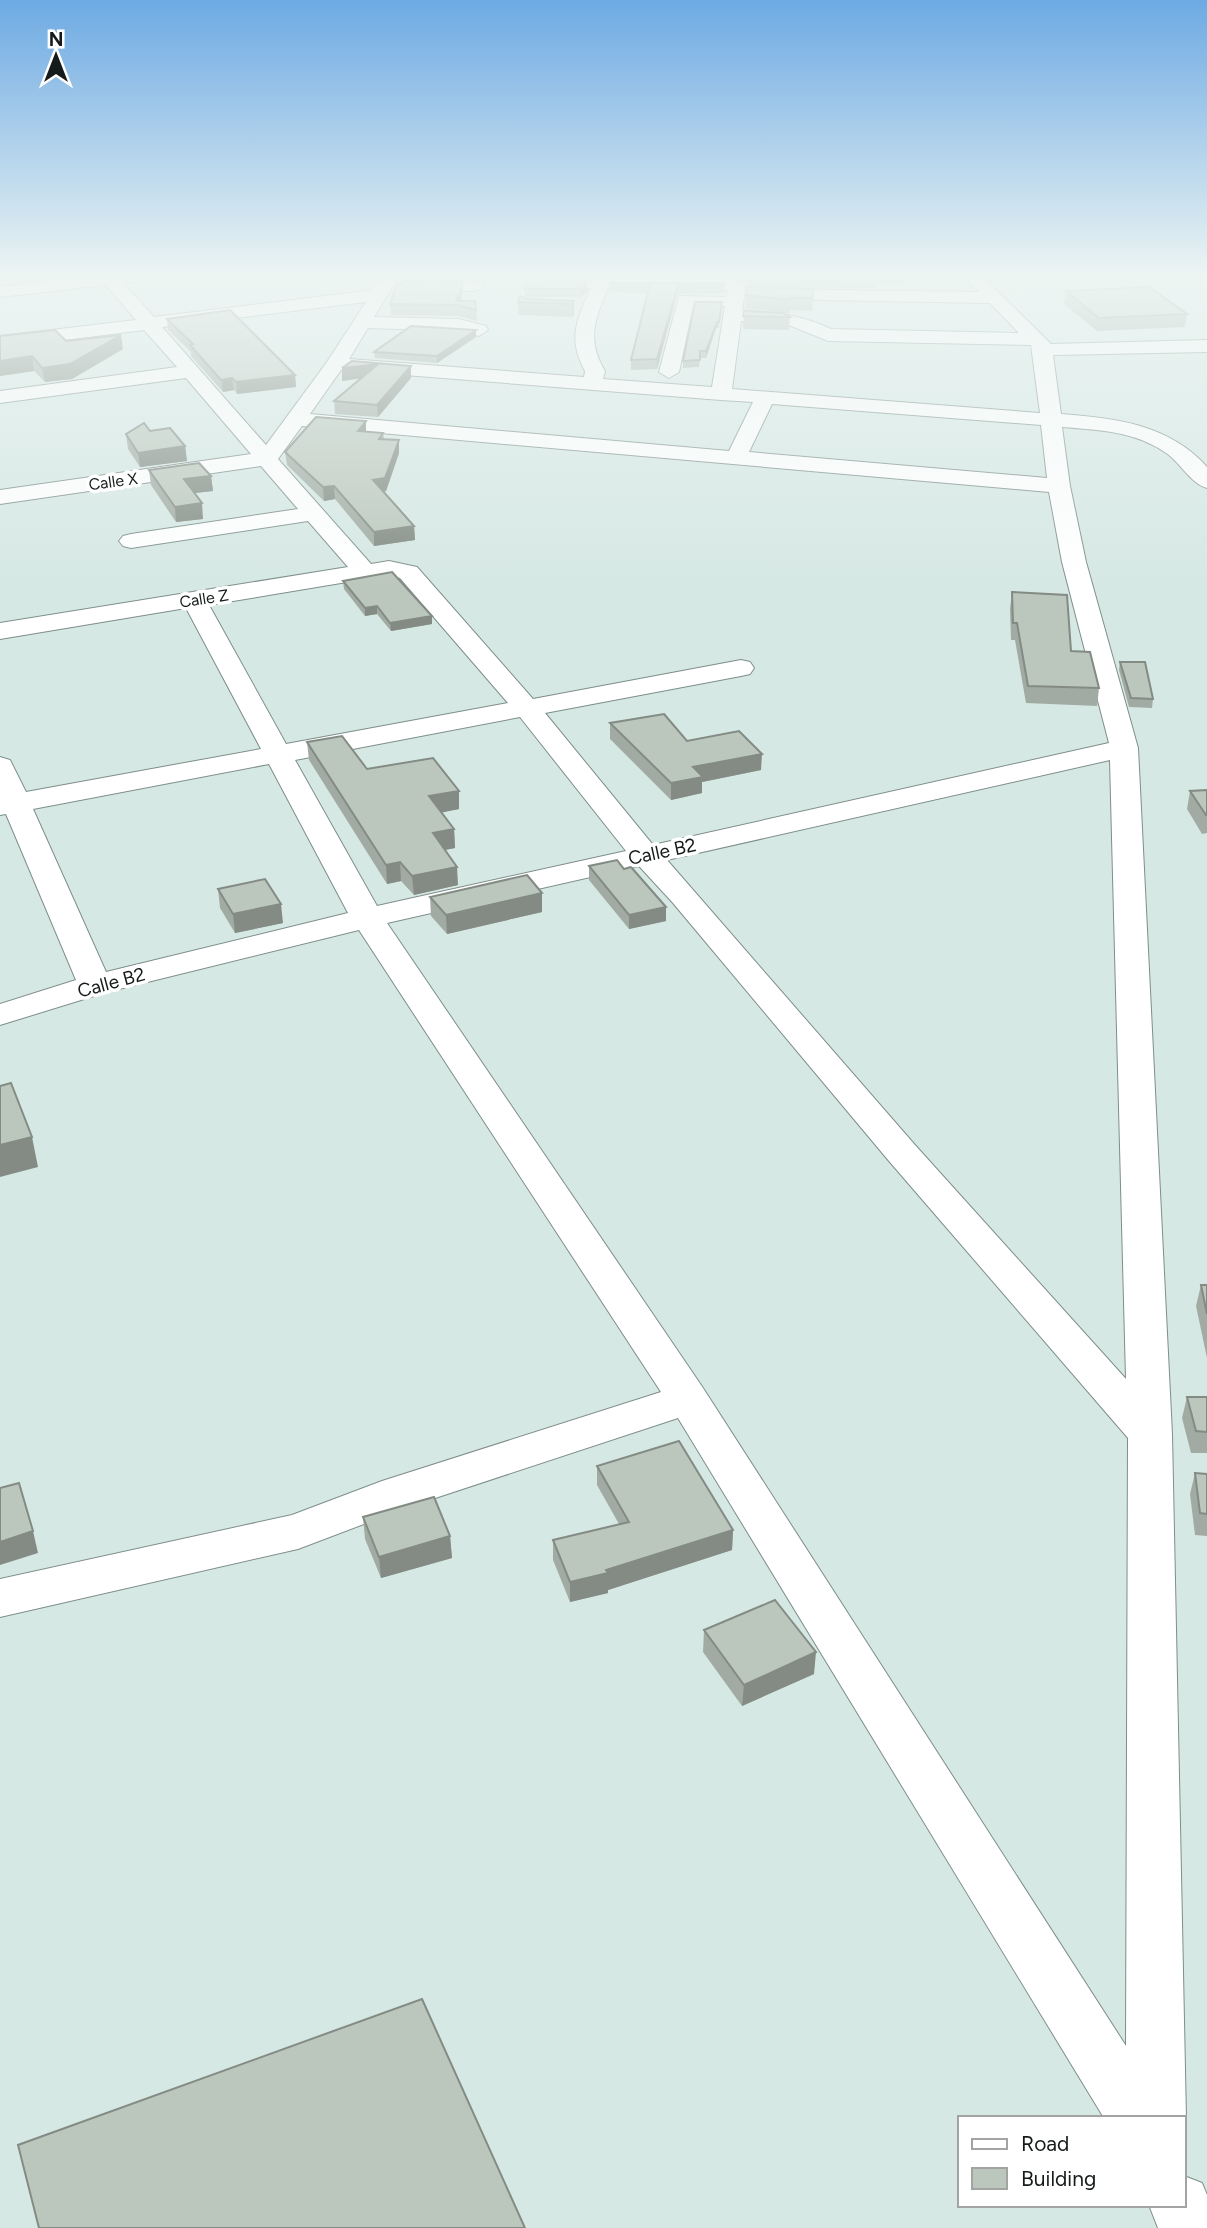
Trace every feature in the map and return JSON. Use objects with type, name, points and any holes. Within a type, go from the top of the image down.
[{"type":"street","points":[[0,397],[141,378]]},
{"type":"street","points":[[198,378],[365,572]]},
{"type":"street","points":[[268,458],[326,378]]},
{"type":"street","points":[[524,378],[1053,419],[1127,428],[1162,439],[1185,456],[1207,481]]},
{"type":"street","points":[[592,383],[593,378]]},
{"type":"street","points":[[721,394],[723,378]]},
{"type":"street","points":[[1045,378],[1053,419],[1059,486],[1074,562],[1124,748],[1150,1434],[1156,2116]]},
{"type":"street","points":[[736,458],[766,396]]},
{"type":"street","points":[[296,419],[1059,486]]},
{"type":"street","name":"Calle X","points":[[2,493],[268,458]]},
{"type":"street","points":[[131,541],[315,513]]},
{"type":"street","name":"Calle Z","points":[[0,631],[389,568],[408,572],[526,708]]},
{"type":"street","points":[[194,600],[367,918],[688,1399],[1137,2116]]},
{"type":"street","points":[[7,805],[741,668]]},
{"type":"street","points":[[526,708],[645,855],[684,895],[902,1153],[1150,1434]]},
{"type":"street","name":"Calle B2","points":[[0,1015],[94,985],[367,918],[1124,748]]},
{"type":"street","points":[[0,766],[7,805],[94,985]]},
{"type":"street","points":[[0,1598],[298,1531],[398,1493],[688,1399]]},
{"type":"street","points":[[1181,2207],[1189,2228]]},
{"type":"building","points":[[219,378],[270,378],[236,382],[232,378]]},
{"type":"building","points":[[361,378],[401,378],[377,405],[334,401]]},
{"type":"building","points":[[316,417],[366,421],[358,431],[383,433],[379,439],[399,440],[385,478],[373,480],[414,526],[374,532],[334,486],[323,487],[285,452]]},
{"type":"building","points":[[144,423],[150,431],[170,428],[185,446],[138,453],[126,434]]},
{"type":"building","points":[[199,463],[211,476],[184,479],[202,503],[175,507],[149,470]]},
{"type":"building","points":[[392,572],[432,616],[390,623],[377,606],[365,608],[343,581]]},
{"type":"building","points":[[1012,592],[1067,595],[1071,651],[1090,652],[1099,688],[1028,686],[1017,623],[1013,623]]},
{"type":"building","points":[[1120,662],[1145,662],[1153,699],[1131,698]]},
{"type":"building","points":[[664,714],[687,741],[739,731],[762,754],[693,767],[703,777],[671,783],[610,723]]},
{"type":"building","points":[[342,736],[367,769],[433,758],[459,791],[429,796],[454,829],[433,833],[457,867],[412,876],[400,862],[386,865],[307,742]]},
{"type":"building","points":[[1207,790],[1207,815],[1206,815],[1190,791]]},
{"type":"building","points":[[617,860],[624,869],[631,867],[666,907],[629,915],[589,866]]},
{"type":"building","points":[[527,875],[542,893],[446,915],[430,897]]},
{"type":"building","points":[[265,879],[281,904],[233,914],[218,889]]},
{"type":"building","points":[[11,1083],[32,1137],[0,1145],[0,1086]]},
{"type":"building","points":[[1201,1285],[1207,1285],[1207,1314]]},
{"type":"building","points":[[1187,1397],[1207,1397],[1207,1432],[1196,1431]]},
{"type":"building","points":[[679,1441],[733,1530],[606,1570],[608,1573],[570,1582],[553,1540],[629,1522],[597,1466]]},
{"type":"building","points":[[1195,1473],[1207,1474],[1207,1514],[1200,1513]]},
{"type":"building","points":[[19,1483],[33,1531],[0,1542],[0,1488]]},
{"type":"building","points":[[434,1497],[450,1536],[379,1557],[363,1517]]},
{"type":"building","points":[[775,1600],[816,1652],[744,1685],[704,1630]]},
{"type":"building","points":[[422,1999],[525,2228],[39,2228],[18,2145]]}]
